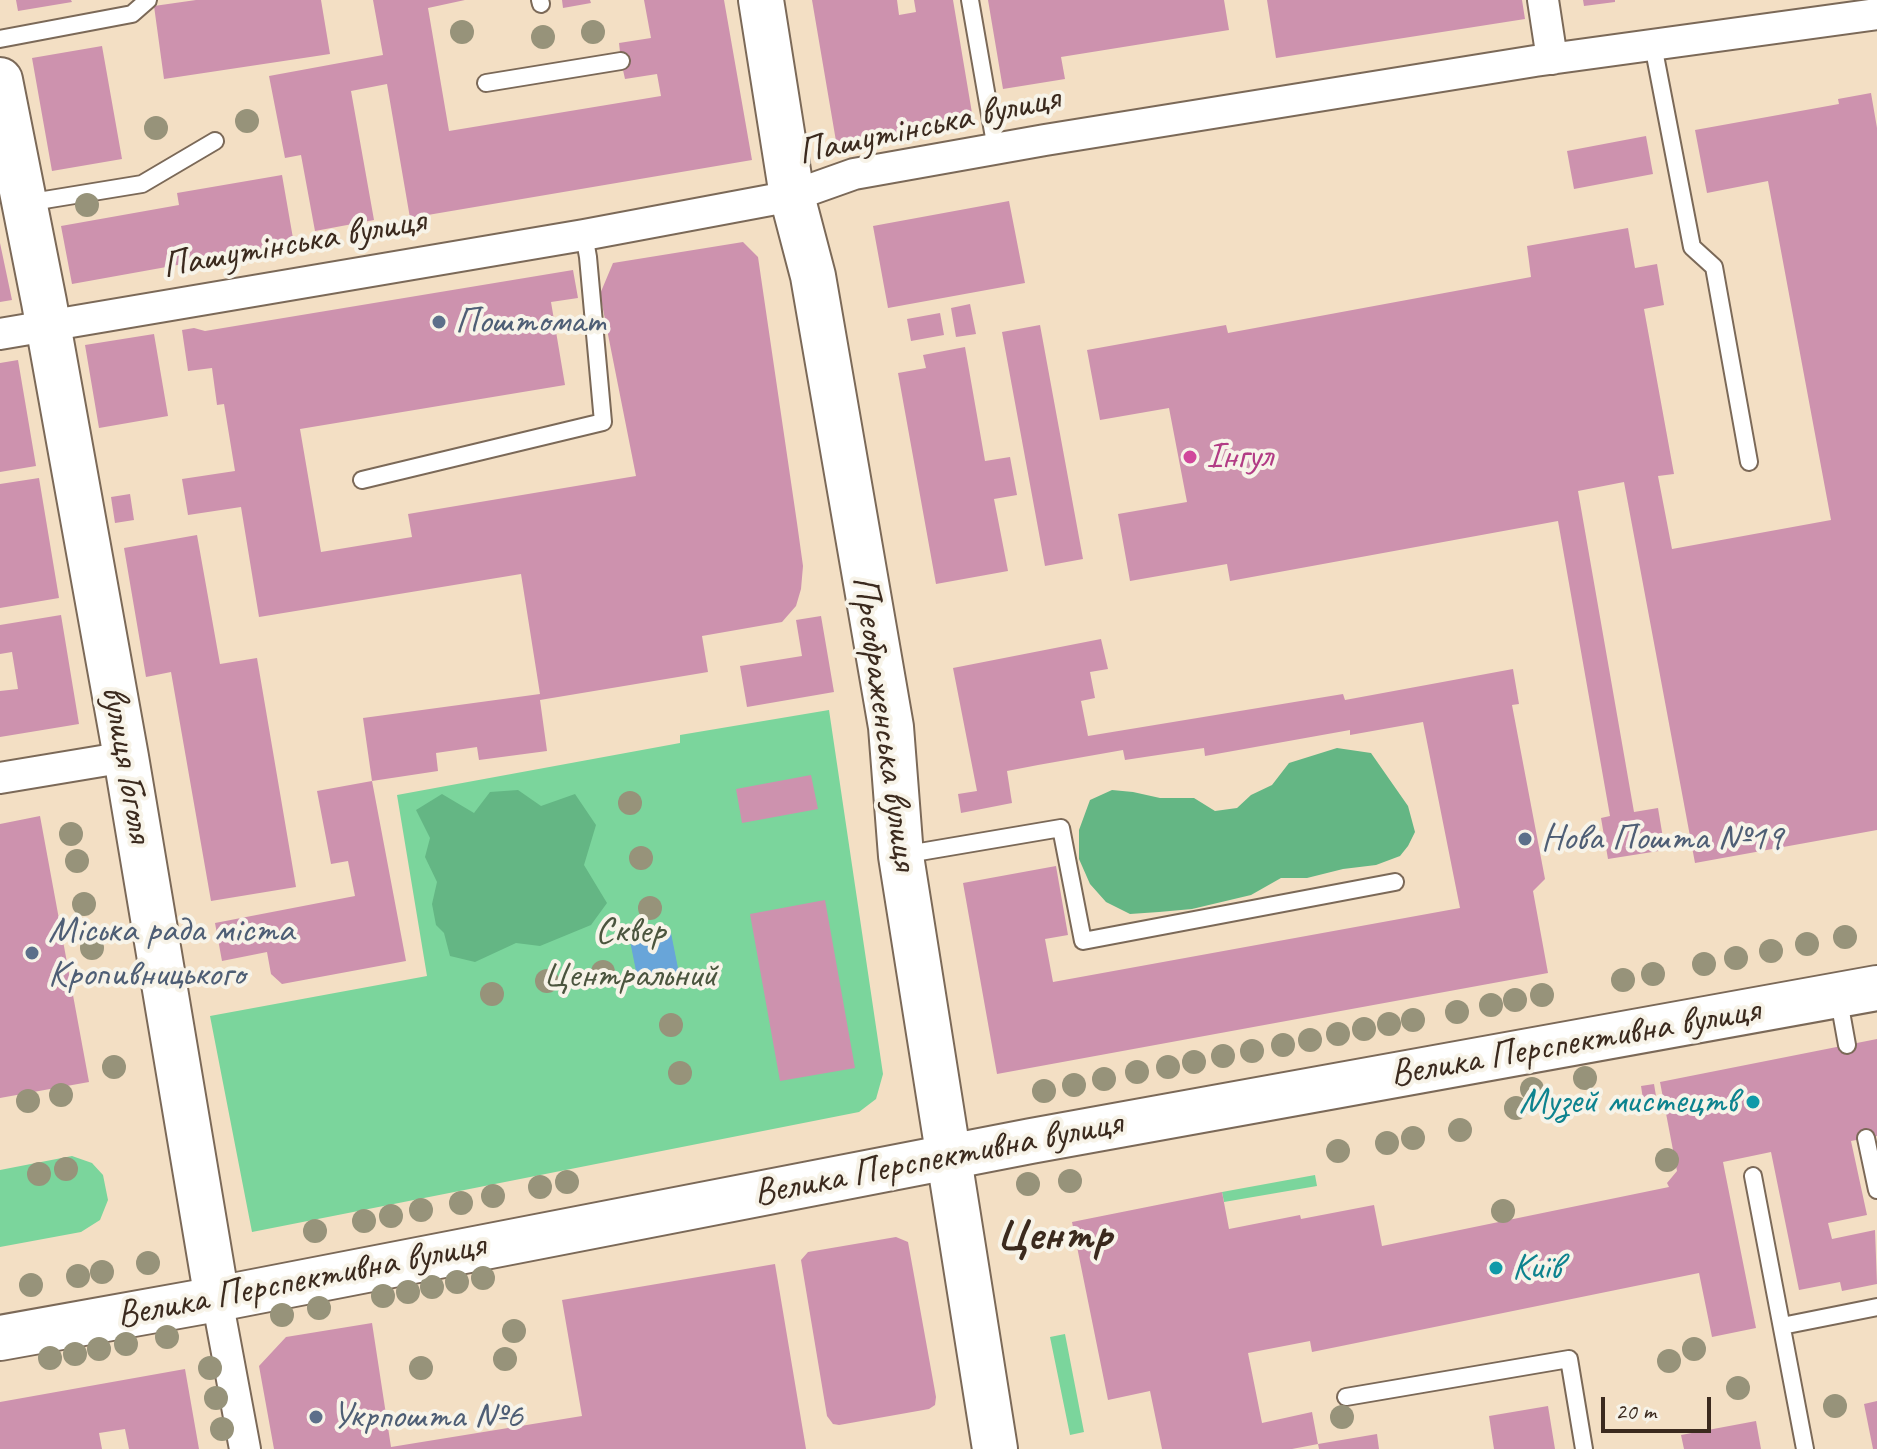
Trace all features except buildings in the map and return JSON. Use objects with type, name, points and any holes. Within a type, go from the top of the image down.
[{"type":"main road","name":"Преображенська вулиця","points":[[761,0],[792,196],[813,276],[891,727],[901,856],[995,1449]]},
{"type":"main road","name":"вулиця Гоголя","points":[[0,80],[126,757],[217,1299]]},
{"type":"main road","name":"Велика Перспективна вулиця","points":[[0,1338],[950,1157],[1858,992]]},
{"type":"street","points":[[1543,0],[1552,59]]},
{"type":"street","name":"Пашутінська вулиця","points":[[0,334],[584,235],[792,196],[840,177],[996,149],[1552,59],[1877,14]]},
{"type":"street","points":[[0,778],[126,757]]},
{"type":"street","name":"вулиця Гоголя","points":[[217,1299],[245,1449]]},
{"type":"lane","points":[[0,39],[132,14],[148,0]]},
{"type":"lane","points":[[970,0],[996,149]]},
{"type":"lane","points":[[1653,45],[1692,247],[1714,267],[1749,462]]},
{"type":"lane","points":[[486,83],[621,61]]},
{"type":"lane","points":[[24,204],[142,184],[215,141]]},
{"type":"lane","points":[[362,480],[603,422],[584,235]]},
{"type":"lane","points":[[901,856],[1061,828],[1083,941],[1395,882]]},
{"type":"lane","points":[[1847,1045],[1858,992]]},
{"type":"lane","points":[[1866,1138],[1877,1190]]},
{"type":"lane","points":[[1753,1176],[1805,1449]]},
{"type":"lane","points":[[1782,1326],[1877,1307]]},
{"type":"lane","points":[[1346,1397],[1569,1359],[1584,1449]]},
{"type":"green space","name":"Сквер Центральний","points":[[829,710],[883,1074],[876,1099],[859,1112],[252,1232],[210,1016],[427,976],[397,795],[680,743],[680,735]]},
{"type":"green space","points":[[1337,748],[1371,753],[1408,806],[1415,832],[1400,856],[1376,865],[1307,878],[1281,878],[1251,895],[1192,909],[1159,912],[1130,914],[1106,902],[1090,884],[1079,859],[1079,830],[1090,800],[1112,790],[1160,798],[1194,798],[1215,811],[1237,808],[1251,795],[1272,785],[1289,763]]},
{"type":"green space","points":[[518,790],[541,806],[575,794],[596,825],[584,865],[607,903],[591,925],[540,946],[516,943],[475,962],[450,956],[444,933],[436,925],[432,904],[437,882],[425,857],[430,838],[416,810],[442,794],[474,813],[490,792]]},
{"type":"green space","points":[[72,1156],[92,1163],[103,1175],[108,1200],[100,1220],[81,1232],[0,1247],[0,1170]]},
{"type":"green space","points":[[1315,1175],[1317,1186],[1224,1202],[1222,1192]]},
{"type":"green space","points":[[1065,1334],[1084,1432],[1070,1435],[1050,1337]]},
{"type":"water","points":[[671,933],[680,978],[639,986],[630,941]]},
{"type":"place","name":"Поштомат","points":[[439,322]]},
{"type":"place","name":"Інгул","points":[[1190,457]]},
{"type":"place","name":"Нова Пошта №19","points":[[1525,839]]},
{"type":"place","name":"Міська рада міста Кропивницького","points":[[32,953]]},
{"type":"place","name":"Музей мистецтв","points":[[1753,1102]]},
{"type":"place","name":"Київ","points":[[1496,1268]]},
{"type":"place","name":"Укрпошта №6","points":[[316,1417]]},
{"type":"district","name":"Центр","points":[[1054,1237]]}]
